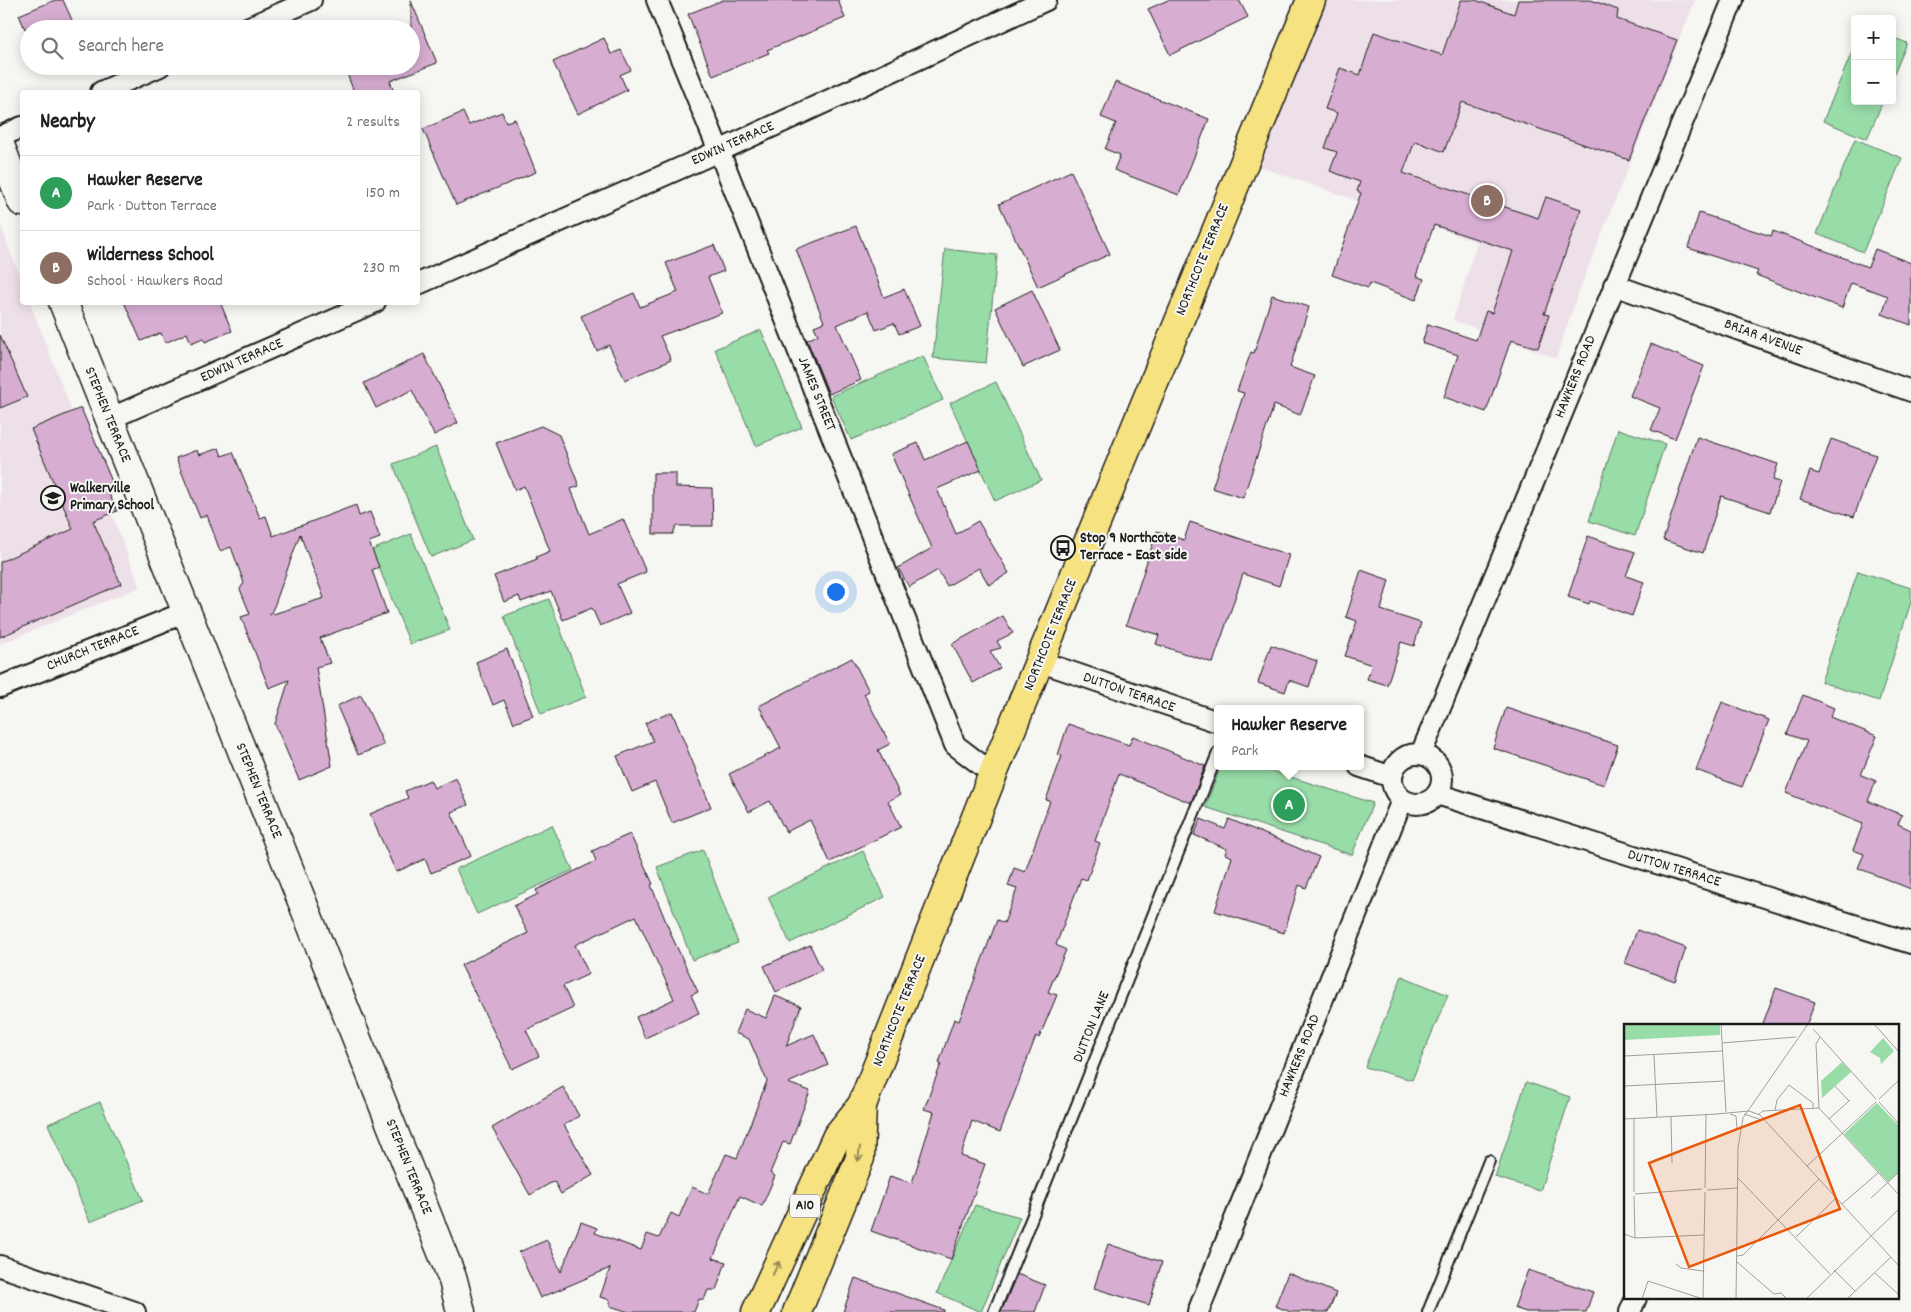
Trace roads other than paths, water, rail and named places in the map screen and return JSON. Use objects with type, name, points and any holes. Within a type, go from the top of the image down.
[{"type":"highway","name":"NORTHCOTE TERRACE","points":[[756,1312],[837,1136],[862,1105],[993,774],[1041,662],[1311,0]]},
{"type":"highway","name":"NORTHCOTE TERRACE","points":[[797,1312],[860,1158],[862,1105]]},
{"type":"main road","points":[[0,146],[20,197]]},
{"type":"main road","name":"STEPHEN TERRACE","points":[[64,305],[453,1280],[461,1312]]},
{"type":"main road","name":"STEPHEN TERRACE","points":[[453,1280],[480,1312]]},
{"type":"street","points":[[265,20],[311,0]]},
{"type":"street","name":"JAMES STREET","points":[[657,0],[956,745],[993,774]]},
{"type":"street","name":"EDWIN TERRACE","points":[[420,283],[719,151],[1046,0]]},
{"type":"street","name":"HAWKERS ROAD","points":[[1421,754],[1732,0]]},
{"type":"street","points":[[106,90],[140,75]]},
{"type":"street","points":[[0,137],[20,128]]},
{"type":"street","name":"BRIAR AVENUE","points":[[1614,285],[1911,391]]},
{"type":"street","name":"EDWIN TERRACE","points":[[109,419],[369,305]]},
{"type":"street","name":"CHURCH TERRACE","points":[[0,687],[186,612]]},
{"type":"street","name":"DUTTON TERRACE","points":[[1041,662],[1214,721]]},
{"type":"street","points":[[1421,754],[1429,757],[1441,770],[1443,778],[1437,794],[1432,800],[1417,805],[1402,800],[1392,785],[1392,777],[1394,769],[1405,757],[1421,754]]},
{"type":"street","points":[[1364,768],[1392,777]]},
{"type":"street","name":"DUTTON TERRACE","points":[[1437,794],[1911,943]]},
{"type":"street","name":"HAWKERS ROAD","points":[[1198,1312],[1402,800]]},
{"type":"street","points":[[0,1266],[135,1312]]},
{"type":"street","points":[[1630,1312],[1635,1300]]},
{"type":"lane","name":"DUTTON LANE","points":[[994,1312],[1214,763]]},
{"type":"lane","points":[[1428,1312],[1489,1160]]},
{"type":"place","name":"Wilderness School","points":[[1487,201]]},
{"type":"place","name":"Walkerville Primary School","points":[[53,498]]},
{"type":"place","name":"Stop 9 Northcote Terrace - East side","points":[[1063,548]]},
{"type":"place","name":"Hawker Reserve","points":[[1289,805]]}]
